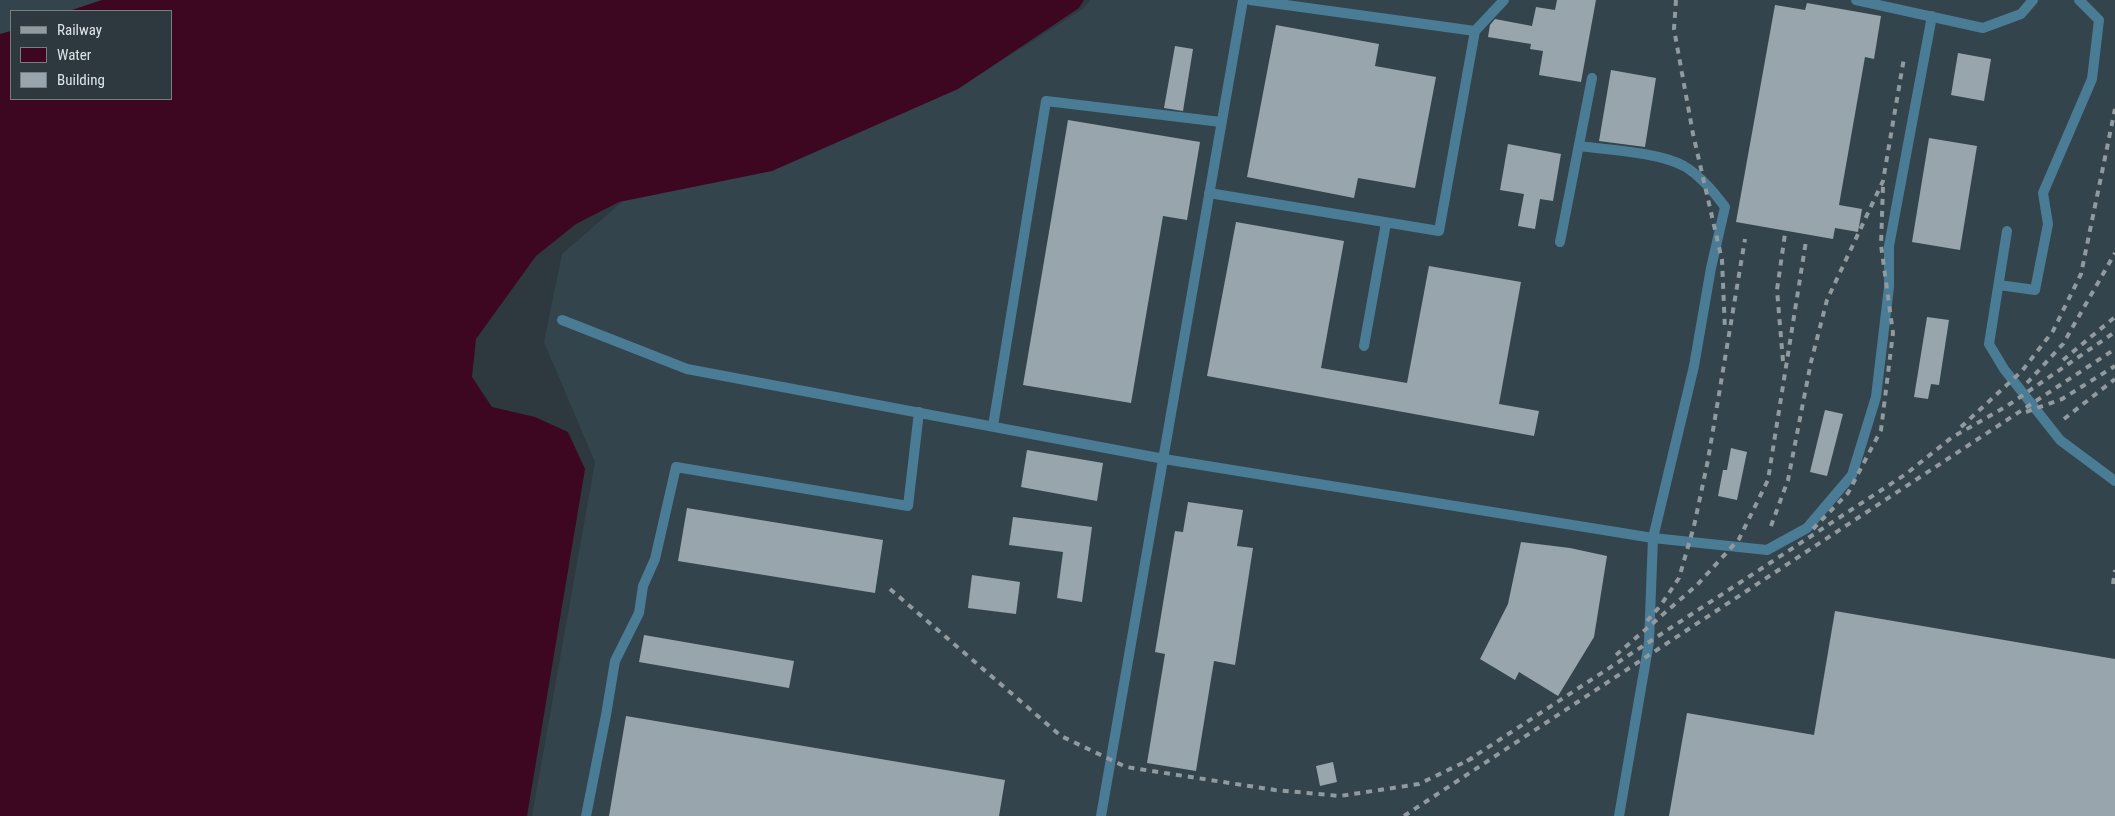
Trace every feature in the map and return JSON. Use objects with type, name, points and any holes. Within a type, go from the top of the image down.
[{"type":"lane","points":[[1101,816],[1243,0]]},
{"type":"lane","points":[[1250,0],[1296,3],[1475,31]]},
{"type":"lane","points":[[1209,193],[1439,231],[1475,31],[1504,0]]},
{"type":"lane","points":[[1856,0],[1984,28],[2021,14],[2033,0]]},
{"type":"lane","points":[[1999,285],[2034,290],[2048,224],[2043,193],[2092,79],[2099,20],[2079,0]]},
{"type":"lane","points":[[562,320],[688,369],[1164,459],[1653,538],[1767,550],[1807,528],[1852,475],[1876,397],[1889,288],[1889,246],[1932,16]]},
{"type":"lane","points":[[1560,242],[1592,78]]},
{"type":"lane","points":[[993,426],[1046,101],[1221,122]]},
{"type":"lane","points":[[1578,146],[1664,158],[1685,167],[1709,186],[1725,207],[1711,268],[1694,366],[1653,538],[1649,642],[1619,816]]},
{"type":"lane","points":[[1364,346],[1386,222]]},
{"type":"lane","points":[[2007,231],[1989,344],[2004,369],[2060,440],[2115,480]]},
{"type":"lane","points":[[586,816],[606,715],[614,662],[639,613],[643,586],[656,559],[676,467],[908,506],[919,412]]},
{"type":"shaded area","points":[[0,0],[102,0],[72,10],[10,10],[10,31],[0,34]]},
{"type":"shaded area","points":[[1090,0],[2115,0],[2115,816],[532,816],[595,462],[544,342],[562,254],[623,201],[773,169],[959,88],[1084,8]]},
{"type":"water","points":[[102,0],[1084,0],[1079,8],[958,89],[772,171],[619,202],[576,224],[536,256],[476,339],[472,377],[492,407],[535,417],[568,432],[585,469],[527,816],[0,816],[0,34],[10,31],[10,100],[172,100],[172,10],[72,10]]},
{"type":"building","points":[[1557,0],[1596,0],[1581,82],[1539,75],[1543,51],[1530,49],[1531,44],[1488,37],[1490,25],[1495,19],[1532,26],[1536,7],[1555,10]]},
{"type":"building","points":[[1807,3],[1881,16],[1874,59],[1865,57],[1839,205],[1862,209],[1858,232],[1835,228],[1833,239],[1736,222],[1775,5],[1805,10]]},
{"type":"building","points":[[1276,25],[1379,44],[1375,66],[1436,77],[1415,188],[1358,178],[1354,198],[1247,177]]},
{"type":"building","points":[[1175,46],[1193,49],[1183,111],[1164,108]]},
{"type":"building","points":[[1958,53],[1991,59],[1984,101],[1951,95]]},
{"type":"building","points":[[1611,70],[1656,78],[1645,147],[1599,141]]},
{"type":"building","points":[[1068,120],[1200,142],[1187,220],[1163,216],[1131,403],[1023,385]]},
{"type":"building","points":[[1929,138],[1977,146],[1960,250],[1912,242]]},
{"type":"building","points":[[1508,144],[1561,154],[1553,201],[1540,199],[1535,229],[1518,226],[1524,194],[1500,190]]},
{"type":"building","points":[[1236,222],[1344,241],[1321,368],[1407,383],[1429,266],[1521,282],[1499,404],[1539,411],[1534,436],[1207,376]]},
{"type":"building","points":[[1927,317],[1949,320],[1939,385],[1931,384],[1928,399],[1914,397]]},
{"type":"building","points":[[1825,410],[1843,414],[1827,476],[1810,472]]},
{"type":"building","points":[[1731,448],[1747,452],[1737,500],[1718,496],[1723,470],[1727,470]]},
{"type":"building","points":[[1027,450],[1103,463],[1097,501],[1021,487]]},
{"type":"building","points":[[1188,502],[1243,510],[1237,546],[1253,548],[1235,665],[1214,661],[1196,771],[1147,763],[1165,654],[1155,652],[1175,531],[1183,532]]},
{"type":"building","points":[[687,508],[883,540],[875,593],[678,561]]},
{"type":"building","points":[[1013,517],[1092,527],[1082,602],[1057,598],[1063,552],[1009,545]]},
{"type":"building","points":[[1521,542],[1570,548],[1607,556],[1594,637],[1558,696],[1519,672],[1515,680],[1480,659],[1508,604]]},
{"type":"building","points":[[972,575],[1020,582],[1016,614],[968,608]]},
{"type":"building","points":[[1835,611],[2115,659],[2115,816],[1669,816],[1687,713],[1814,735]]},
{"type":"building","points":[[644,635],[794,661],[789,688],[639,662]]},
{"type":"building","points":[[626,716],[1005,780],[999,816],[609,816]]},
{"type":"building","points":[[1333,762],[1337,782],[1320,786],[1316,766]]},
{"type":"railway","points":[[1676,0],[1674,29],[1693,134],[1722,260],[1725,330]]},
{"type":"railway","points":[[1771,526],[1788,480],[1811,362],[1827,300],[1883,181],[1904,58]]},
{"type":"railway","points":[[1961,427],[2022,371],[2053,331],[2081,274],[2115,109]]},
{"type":"railway","points":[[1813,529],[1848,493],[1881,430],[1893,333],[1881,245],[1883,186]]},
{"type":"railway","points":[[1783,361],[1777,290],[1785,234]]},
{"type":"railway","points":[[1647,621],[1661,605],[1679,578],[1694,526],[1708,460],[1745,239]]},
{"type":"railway","points":[[1616,655],[1697,585],[1739,539],[1768,480],[1806,241]]},
{"type":"railway","points":[[2027,383],[2063,344],[2115,253]]},
{"type":"railway","points":[[2063,360],[2115,317]]},
{"type":"railway","points":[[1467,761],[1906,474],[1951,438],[2007,406],[2115,332]]},
{"type":"railway","points":[[1404,816],[2115,349]]},
{"type":"railway","points":[[2026,412],[2062,399],[2115,366]]},
{"type":"railway","points":[[2064,419],[2115,379]]},
{"type":"railway","points":[[2113,584],[2115,570]]},
{"type":"railway","points":[[890,589],[1061,736],[1126,767],[1275,790],[1340,796],[1419,784],[1473,758]]}]
